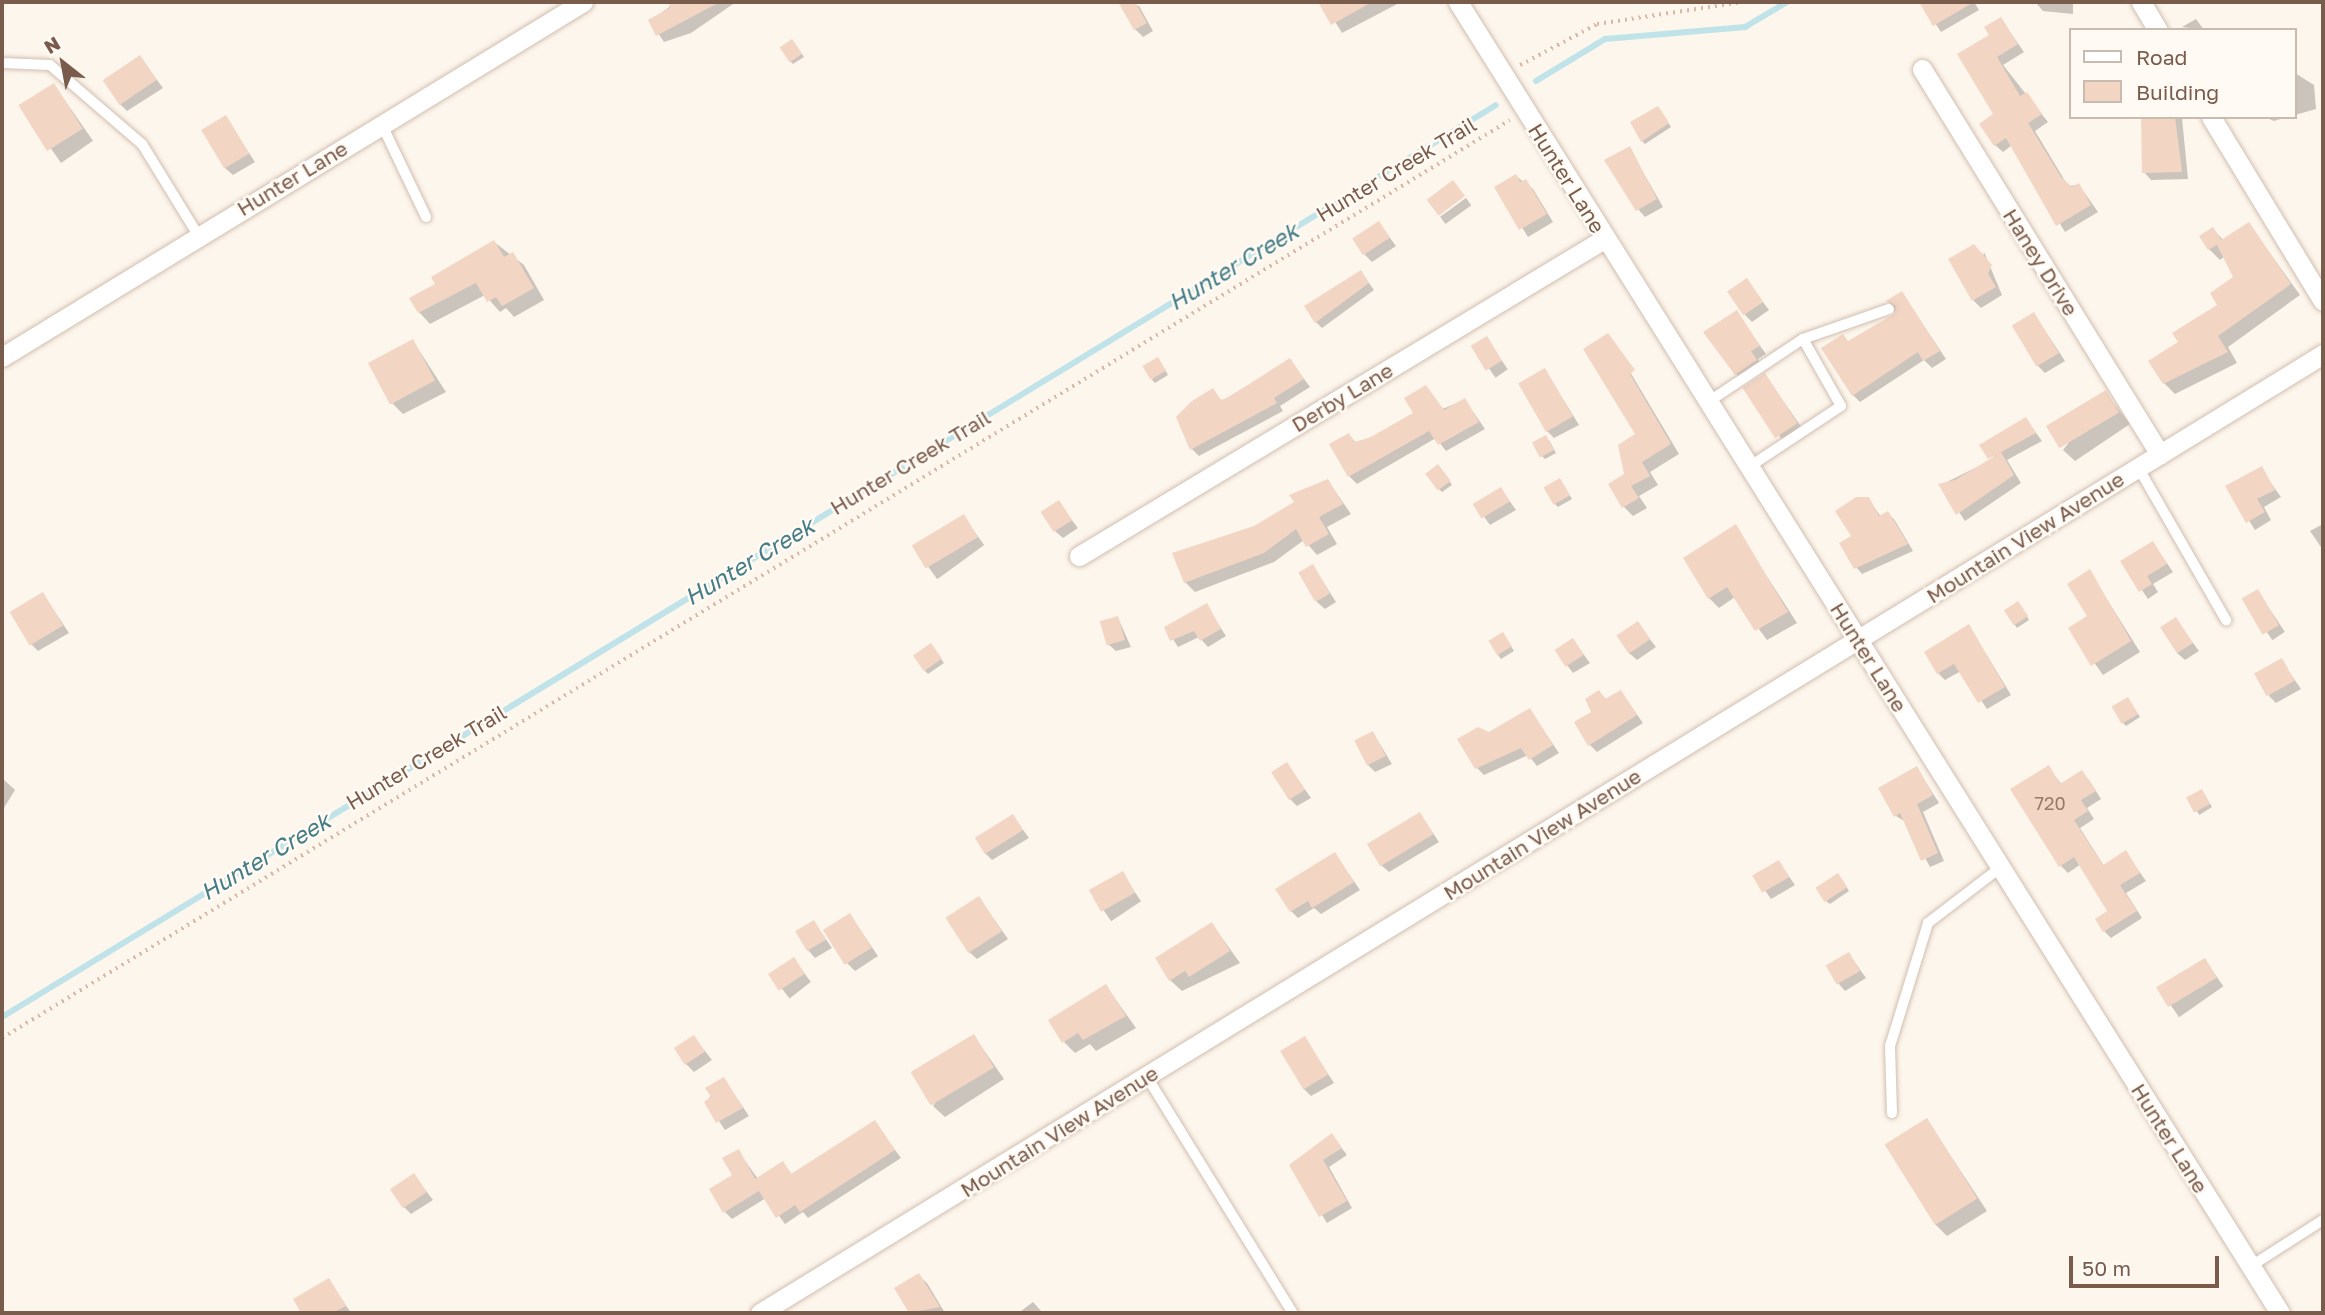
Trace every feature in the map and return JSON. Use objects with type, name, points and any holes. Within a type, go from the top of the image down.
[{"type":"street","name":"Hunter Lane","points":[[2,357],[583,2]]},
{"type":"street","name":"Hunter Lane","points":[[1458,2],[1510,70],[1525,110],[1604,239],[1859,640],[2280,1313]]},
{"type":"street","points":[[2141,2],[2157,28]]},
{"type":"street","name":"Haney Drive","points":[[1922,69],[2160,454]]},
{"type":"street","points":[[2212,119],[2323,301]]},
{"type":"street","name":"Derby Lane","points":[[1079,556],[1604,239]]},
{"type":"street","name":"Mountain View Avenue","points":[[761,1313],[2323,354]]},
{"type":"lane","points":[[2,63],[50,65],[142,144],[198,235]]},
{"type":"lane","points":[[382,125],[426,216]]},
{"type":"lane","points":[[1708,402],[1803,339],[1889,309]]},
{"type":"lane","points":[[1749,467],[1841,406],[1803,339]]},
{"type":"lane","points":[[2138,467],[2226,620]]},
{"type":"lane","points":[[1892,1113],[1891,1046],[1928,923],[2001,867]]},
{"type":"lane","points":[[1147,1077],[1293,1313]]},
{"type":"lane","points":[[2251,1266],[2323,1220]]},
{"type":"path","points":[[1510,70],[1597,24],[1742,2]]},
{"type":"path","points":[[1510,70],[1525,78]]},
{"type":"path","name":"Hunter Creek Trail","points":[[2,1038],[1525,110]]},
{"type":"building","points":[[667,2],[720,2],[656,36],[648,20],[671,7]]},
{"type":"building","points":[[1118,2],[1135,2],[1147,23],[1134,30]]},
{"type":"building","points":[[1318,2],[1372,2],[1331,25]]},
{"type":"building","points":[[1919,2],[1974,2],[1933,26]]},
{"type":"building","points":[[2001,17],[2018,44],[1997,57],[2020,96],[2027,92],[2042,114],[2028,123],[2061,177],[2072,187],[2079,183],[2091,205],[2056,226],[2006,138],[1994,146],[1979,124],[1993,114],[1957,54],[1989,35],[1984,27]]},
{"type":"building","points":[[792,39],[802,54],[790,62],[780,47]]},
{"type":"building","points":[[140,55],[157,80],[119,105],[103,80]]},
{"type":"building","points":[[54,83],[83,129],[47,151],[18,105]]},
{"type":"building","points":[[1658,106],[1669,123],[1641,142],[1630,122]]},
{"type":"building","points":[[226,115],[249,154],[224,169],[201,130]]},
{"type":"building","points":[[2141,119],[2175,119],[2182,172],[2142,173]]},
{"type":"building","points":[[1630,146],[1657,199],[1636,211],[1604,160]]},
{"type":"building","points":[[1516,174],[1520,182],[1526,179],[1547,214],[1519,230],[1494,187]]},
{"type":"building","points":[[1453,180],[1465,196],[1439,216],[1427,200]]},
{"type":"building","points":[[1379,221],[1390,238],[1363,255],[1352,238]]},
{"type":"building","points":[[2249,222],[2291,284],[2218,336],[2228,352],[2163,384],[2148,361],[2178,342],[2172,333],[2217,305],[2210,293],[2233,277],[2217,245],[2208,250],[2199,236],[2213,227],[2221,240]]},
{"type":"building","points":[[494,240],[504,257],[513,252],[534,288],[502,306],[496,297],[487,302],[476,283],[418,313],[409,298],[435,284],[431,277]]},
{"type":"building","points":[[1974,244],[1992,265],[1988,274],[1996,287],[1972,301],[1948,259]]},
{"type":"building","points":[[1361,270],[1369,283],[1315,323],[1304,306]]},
{"type":"building","points":[[1747,278],[1763,302],[1743,315],[1727,291]]},
{"type":"building","points":[[1902,291],[1940,351],[1923,361],[1918,352],[1852,396],[1821,348],[1843,334],[1848,341],[1894,314],[1896,306],[1886,301]]},
{"type":"building","points":[[1737,310],[1760,346],[1751,351],[1757,360],[1735,375],[1703,332]]},
{"type":"building","points":[[2034,312],[2059,353],[2036,367],[2012,325]]},
{"type":"building","points":[[1608,333],[1635,370],[1630,374],[1671,444],[1642,462],[1650,476],[1631,486],[1639,498],[1622,508],[1608,484],[1624,474],[1618,445],[1635,434],[1583,349]]},
{"type":"building","points":[[1487,336],[1502,361],[1486,371],[1471,346]]},
{"type":"building","points":[[413,339],[435,380],[390,404],[368,363]]},
{"type":"building","points":[[1158,357],[1166,371],[1150,380],[1142,366]]},
{"type":"building","points":[[1290,358],[1304,379],[1274,398],[1277,403],[1190,450],[1176,417],[1192,401],[1213,388],[1221,400],[1229,397]]},
{"type":"building","points":[[1545,368],[1573,416],[1546,432],[1518,384]]},
{"type":"building","points":[[1765,373],[1798,423],[1775,438],[1742,388]]},
{"type":"building","points":[[1426,385],[1444,410],[1465,398],[1479,422],[1438,445],[1429,431],[1348,477],[1329,444],[1349,433],[1354,442],[1369,438],[1413,413],[1404,398]]},
{"type":"building","points":[[2106,390],[2119,412],[2059,448],[2046,426]]},
{"type":"building","points":[[2026,417],[2036,433],[2001,452],[2014,475],[1956,515],[1938,484],[1955,480],[2000,453],[1988,459],[1979,445]]},
{"type":"building","points":[[1546,435],[1554,450],[1540,458],[1532,443]]},
{"type":"building","points":[[1438,464],[1451,481],[1438,490],[1425,474]]},
{"type":"building","points":[[2262,466],[2275,490],[2257,499],[2265,512],[2246,523],[2225,486]]},
{"type":"building","points":[[1560,478],[1570,495],[1554,505],[1544,488]]},
{"type":"building","points":[[1328,479],[1343,504],[1319,517],[1329,534],[1306,547],[1296,529],[1264,553],[1184,583],[1172,553],[1254,526],[1294,502],[1289,495]]},
{"type":"building","points":[[1501,487],[1510,502],[1481,519],[1473,504]]},
{"type":"building","points":[[1856,497],[1869,497],[1879,516],[1888,511],[1908,544],[1854,569],[1839,543],[1851,536],[1835,511]]},
{"type":"building","points":[[1059,500],[1072,520],[1054,532],[1041,512]]},
{"type":"building","points":[[964,514],[978,537],[926,569],[912,545]]},
{"type":"building","points":[[1736,524],[1788,612],[1755,631],[1727,587],[1708,599],[1683,558]]},
{"type":"building","points":[[2153,541],[2167,564],[2147,576],[2152,584],[2139,592],[2120,561]]},
{"type":"building","points":[[1313,564],[1330,593],[1315,602],[1298,572]]},
{"type":"building","points":[[2090,569],[2131,641],[2091,666],[2068,628],[2087,616],[2067,584]]},
{"type":"building","points":[[2258,589],[2279,625],[2263,635],[2242,598]]},
{"type":"building","points":[[43,592],[63,625],[30,646],[10,612]]},
{"type":"building","points":[[2018,601],[2028,616],[2014,625],[2004,611]]},
{"type":"building","points":[[1207,603],[1221,629],[1200,641],[1194,631],[1170,641],[1164,627]]},
{"type":"building","points":[[1118,616],[1125,640],[1107,645],[1100,621]]},
{"type":"building","points":[[2176,617],[2193,643],[2177,653],[2160,627]]},
{"type":"building","points":[[1638,621],[1650,639],[1629,654],[1616,636]]},
{"type":"building","points":[[1969,624],[2005,687],[1978,703],[1954,664],[1937,674],[1924,652]]},
{"type":"building","points":[[1503,632],[1512,647],[1497,655],[1488,641]]},
{"type":"building","points":[[1573,638],[1584,655],[1565,667],[1555,650]]},
{"type":"building","points":[[931,643],[942,659],[924,671],[913,656]]},
{"type":"building","points":[[2282,658],[2295,681],[2267,696],[2254,674]]},
{"type":"building","points":[[1599,690],[1605,699],[1621,690],[1637,715],[1588,746],[1574,722],[1591,712],[1585,699]]},
{"type":"building","points":[[2128,697],[2138,714],[2122,724],[2112,707]]},
{"type":"building","points":[[1530,708],[1553,745],[1529,760],[1521,748],[1475,769],[1457,739],[1478,727],[1489,732]]},
{"type":"building","points":[[1373,731],[1386,756],[1367,765],[1354,741]]},
{"type":"building","points":[[1287,762],[1305,790],[1289,800],[1271,772]]},
{"type":"building","points":[[2049,765],[2060,784],[2082,770],[2096,791],[2081,800],[2088,811],[2074,820],[2103,865],[2126,850],[2140,873],[2120,885],[2137,911],[2103,932],[2095,919],[2107,911],[2074,857],[2059,867],[2010,789]]},
{"type":"building","points":[[1917,766],[1933,795],[1917,804],[1938,853],[1921,861],[1900,813],[1894,817],[1878,788]]},
{"type":"building","points":[[2202,789],[2210,804],[2194,812],[2186,797]]},
{"type":"building","points":[[1420,812],[1433,834],[1380,866],[1367,844]]},
{"type":"building","points":[[1013,814],[1023,830],[985,854],[975,838]]},
{"type":"building","points":[[1335,852],[1354,882],[1312,908],[1308,901],[1290,912],[1275,889]]},
{"type":"building","points":[[1779,860],[1789,877],[1762,893],[1752,876]]},
{"type":"building","points":[[1123,871],[1135,893],[1101,912],[1089,890]]},
{"type":"building","points":[[1838,873],[1847,887],[1825,902],[1815,888]]},
{"type":"building","points":[[979,896],[1002,931],[968,953],[945,918]]},
{"type":"building","points":[[850,913],[872,948],[845,965],[823,930]]},
{"type":"building","points":[[814,920],[826,940],[807,951],[795,931]]},
{"type":"building","points":[[1212,922],[1230,951],[1189,977],[1185,971],[1169,981],[1155,958]]},
{"type":"building","points":[[1849,952],[1860,971],[1837,985],[1826,966]]},
{"type":"building","points":[[794,957],[805,974],[779,991],[768,974]]},
{"type":"building","points":[[2205,958],[2217,978],[2168,1007],[2156,987]]},
{"type":"building","points":[[1106,984],[1126,1016],[1083,1040],[1078,1033],[1062,1043],[1048,1020]]},
{"type":"building","points":[[974,1034],[994,1067],[931,1106],[911,1072]]},
{"type":"building","points":[[694,1035],[705,1052],[685,1065],[674,1048]]},
{"type":"building","points":[[1305,1036],[1328,1075],[1303,1090],[1280,1051]]},
{"type":"building","points":[[724,1077],[743,1108],[716,1123],[704,1102],[711,1097],[705,1088]]},
{"type":"building","points":[[1927,1118],[1977,1199],[1935,1225],[1885,1144]]},
{"type":"building","points":[[875,1120],[895,1150],[800,1212],[795,1205],[776,1218],[759,1191],[723,1213],[709,1189],[732,1175],[722,1158],[739,1149],[755,1179],[783,1161],[791,1174]]},
{"type":"building","points":[[1332,1133],[1342,1148],[1323,1160],[1347,1201],[1319,1217],[1289,1165]]},
{"type":"building","points":[[414,1173],[427,1192],[403,1208],[390,1189]]},
{"type":"building","points":[[919,1273],[940,1307],[909,1313],[894,1288]]},
{"type":"building","points":[[329,1278],[346,1306],[332,1313],[301,1313],[293,1299]]},
{"type":"waterway","name":"Hunter Creek","points":[[1536,81],[1605,39],[1745,27],[1787,2]]},
{"type":"waterway","name":"Hunter Creek","points":[[2,1017],[1496,105]]}]
